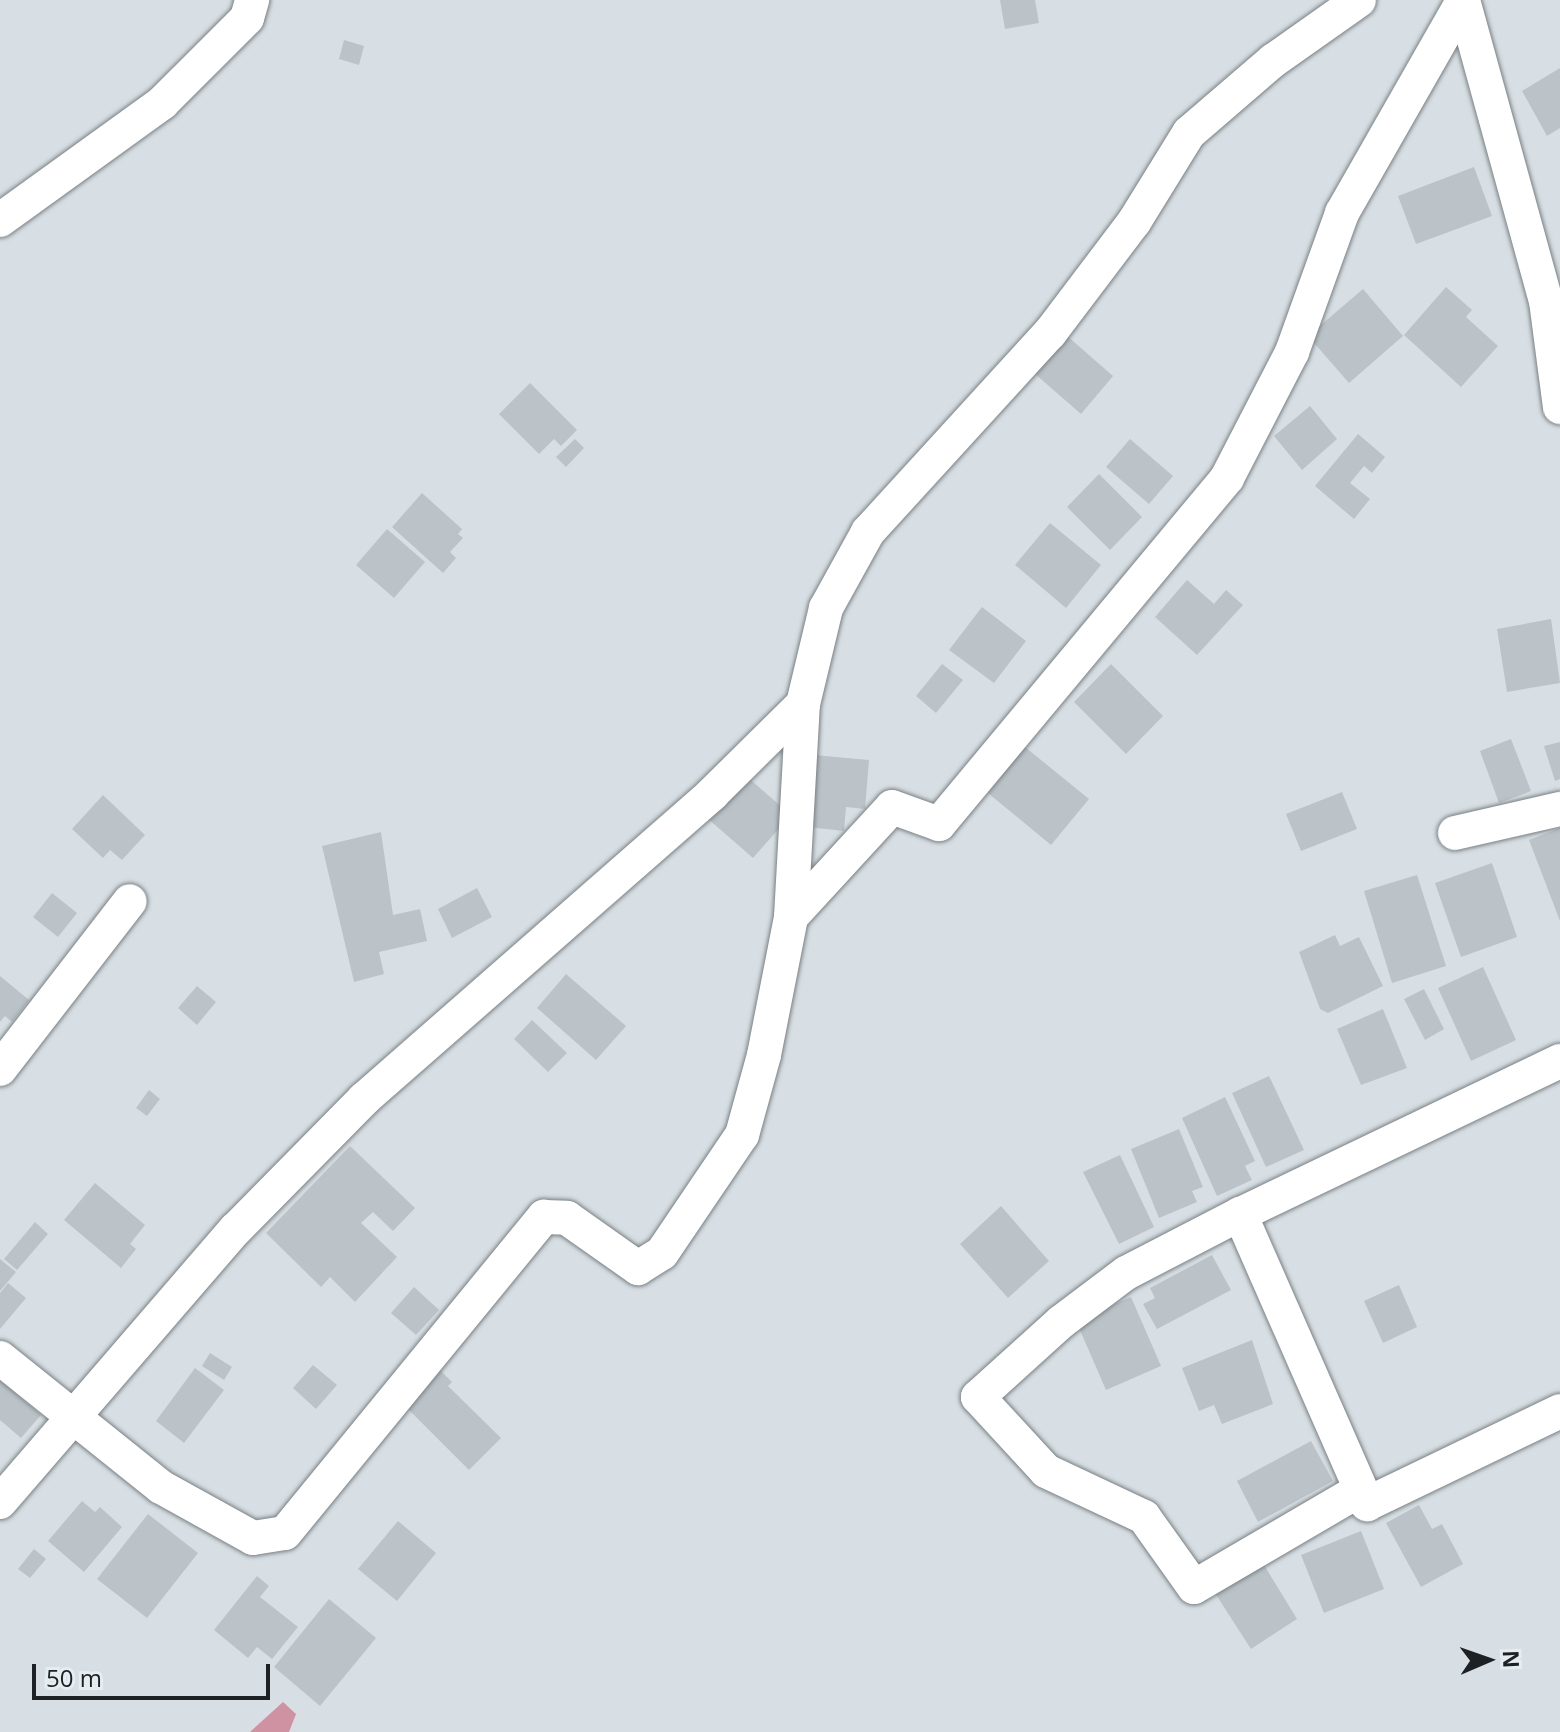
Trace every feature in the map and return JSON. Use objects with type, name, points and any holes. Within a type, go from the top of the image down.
[{"type":"street","points":[[0,220],[162,103],[247,18],[252,0]]},
{"type":"street","points":[[0,1358],[161,1487],[253,1538],[285,1533],[544,1217],[567,1218],[638,1268],[662,1253],[742,1135],[764,1055],[791,917],[803,704],[826,608],[868,532],[1050,333],[1134,222],[1189,133],[1274,60],[1359,0]]},
{"type":"street","points":[[791,917],[892,807],[939,824],[1227,478],[1292,352],[1342,213],[1463,1]]},
{"type":"street","points":[[1463,1],[1553,299],[1560,407]]},
{"type":"street","points":[[0,1502],[236,1229],[364,1099],[712,794],[803,704]]},
{"type":"street","points":[[1455,833],[1560,809]]},
{"type":"street","points":[[0,1069],[130,901]]},
{"type":"street","points":[[1360,1490],[1194,1587],[1144,1517],[1046,1471],[978,1397],[1061,1322],[1126,1273],[1240,1214],[1560,1061]]},
{"type":"street","points":[[1240,1214],[1367,1504],[1560,1411]]},
{"type":"shaded area","points":[[283,1702],[296,1714],[289,1732],[250,1732]]},
{"type":"building","points":[[1000,0],[1035,0],[1039,23],[1005,29]]},
{"type":"building","points":[[344,40],[364,46],[359,65],[339,59]]},
{"type":"building","points":[[1560,68],[1560,128],[1547,136],[1522,91]]},
{"type":"building","points":[[1474,167],[1492,216],[1416,244],[1398,196]]},
{"type":"building","points":[[1446,287],[1472,310],[1466,317],[1498,346],[1461,387],[1404,335]]},
{"type":"building","points":[[1363,289],[1403,336],[1349,383],[1308,336]]},
{"type":"building","points":[[1066,335],[1113,376],[1081,414],[1034,373]]},
{"type":"building","points":[[530,383],[577,430],[561,446],[554,439],[539,454],[499,414]]},
{"type":"building","points":[[1310,406],[1337,439],[1302,470],[1274,436]]},
{"type":"building","points":[[1358,434],[1385,457],[1372,473],[1364,466],[1350,483],[1370,499],[1354,519],[1315,486]]},
{"type":"building","points":[[575,439],[584,448],[566,467],[556,457]]},
{"type":"building","points":[[1130,439],[1173,476],[1149,504],[1106,467]]},
{"type":"building","points":[[1099,474],[1142,517],[1110,550],[1067,507]]},
{"type":"building","points":[[422,493],[462,529],[458,534],[463,538],[450,552],[456,558],[443,573],[392,527]]},
{"type":"building","points":[[1050,523],[1101,565],[1066,608],[1015,565]]},
{"type":"building","points":[[387,529],[425,562],[394,598],[356,565]]},
{"type":"building","points":[[1187,580],[1214,604],[1226,590],[1243,605],[1197,655],[1155,617]]},
{"type":"building","points":[[982,607],[1026,641],[994,683],[949,650]]},
{"type":"building","points":[[1551,619],[1560,683],[1507,692],[1497,629]]},
{"type":"building","points":[[942,664],[963,680],[936,713],[916,696]]},
{"type":"building","points":[[1111,664],[1163,716],[1126,754],[1074,702]]},
{"type":"building","points":[[1511,739],[1531,791],[1499,803],[1480,751]]},
{"type":"building","points":[[1560,742],[1560,779],[1555,781],[1544,746]]},
{"type":"building","points":[[1025,747],[1089,799],[1051,845],[988,793]]},
{"type":"building","points":[[814,755],[869,760],[865,809],[846,807],[844,831],[808,827]]},
{"type":"building","points":[[745,775],[791,815],[753,858],[707,818]]},
{"type":"building","points":[[1342,792],[1357,829],[1301,851],[1286,814]]},
{"type":"building","points":[[103,795],[145,835],[122,860],[110,850],[103,858],[72,829]]},
{"type":"building","points":[[1560,828],[1560,921],[1529,840]]},
{"type":"building","points":[[381,832],[393,915],[420,909],[427,941],[379,952],[384,974],[354,982],[322,846]]},
{"type":"building","points":[[1492,863],[1517,937],[1461,957],[1435,883]]},
{"type":"building","points":[[1417,875],[1446,966],[1392,983],[1364,891]]},
{"type":"building","points":[[477,888],[492,917],[452,938],[438,909]]},
{"type":"building","points":[[52,893],[77,913],[58,937],[33,917]]},
{"type":"building","points":[[1335,935],[1340,946],[1359,937],[1383,986],[1328,1013],[1320,1009],[1299,952]]},
{"type":"building","points":[[1483,967],[1516,1040],[1471,1061],[1438,988]]},
{"type":"building","points":[[566,974],[626,1026],[596,1060],[537,1008]]},
{"type":"building","points":[[0,976],[29,1000],[12,1022],[5,1016],[0,1022]]},
{"type":"building","points":[[197,986],[216,1002],[197,1025],[178,1008]]},
{"type":"building","points":[[1424,989],[1444,1029],[1425,1040],[1404,999]]},
{"type":"building","points":[[1383,1009],[1407,1068],[1361,1085],[1337,1029]]},
{"type":"building","points":[[532,1020],[567,1053],[548,1072],[514,1039]]},
{"type":"building","points":[[1269,1076],[1304,1150],[1266,1167],[1232,1093]]},
{"type":"building","points":[[149,1090],[160,1099],[147,1116],[136,1108]]},
{"type":"building","points":[[1225,1097],[1255,1161],[1245,1166],[1252,1180],[1217,1196],[1182,1118]]},
{"type":"building","points":[[1179,1129],[1203,1187],[1192,1191],[1197,1202],[1159,1218],[1131,1149]]},
{"type":"building","points":[[350,1146],[415,1208],[393,1231],[373,1212],[361,1223],[397,1257],[355,1302],[330,1277],[321,1287],[266,1233]]},
{"type":"building","points":[[1120,1155],[1154,1227],[1119,1244],[1083,1172]]},
{"type":"building","points":[[95,1183],[145,1225],[130,1244],[136,1249],[121,1268],[64,1220]]},
{"type":"building","points":[[1001,1206],[1049,1261],[1008,1298],[960,1244]]},
{"type":"building","points":[[35,1222],[48,1234],[17,1270],[4,1259]]},
{"type":"building","points":[[1212,1255],[1231,1290],[1157,1329],[1143,1304],[1155,1298],[1150,1288]]},
{"type":"building","points":[[0,1259],[16,1272],[0,1291]]},
{"type":"building","points":[[8,1283],[26,1298],[0,1329],[0,1293]]},
{"type":"building","points":[[1399,1285],[1417,1327],[1383,1343],[1364,1301]]},
{"type":"building","points":[[414,1287],[439,1310],[416,1335],[391,1313]]},
{"type":"building","points":[[1131,1297],[1161,1366],[1106,1390],[1076,1321]]},
{"type":"building","points":[[1252,1340],[1273,1404],[1222,1424],[1214,1405],[1199,1411],[1182,1368]]},
{"type":"building","points":[[210,1353],[232,1367],[224,1380],[202,1366]]},
{"type":"building","points":[[313,1365],[337,1385],[316,1409],[293,1388]]},
{"type":"building","points":[[195,1368],[224,1390],[184,1443],[156,1421]]},
{"type":"building","points":[[439,1369],[452,1382],[448,1386],[501,1438],[469,1470],[404,1405]]},
{"type":"building","points":[[0,1380],[41,1415],[21,1438],[0,1420]]},
{"type":"building","points":[[1311,1441],[1333,1481],[1258,1522],[1237,1481]]},
{"type":"building","points":[[82,1501],[95,1512],[100,1507],[122,1527],[84,1572],[48,1541]]},
{"type":"building","points":[[1419,1505],[1432,1529],[1442,1524],[1463,1564],[1421,1587],[1386,1523]]},
{"type":"building","points":[[148,1514],[198,1553],[147,1618],[97,1579]]},
{"type":"building","points":[[398,1521],[436,1553],[397,1601],[358,1569]]},
{"type":"building","points":[[1361,1531],[1384,1589],[1324,1613],[1301,1555]]},
{"type":"building","points":[[34,1549],[46,1559],[30,1578],[18,1569]]},
{"type":"building","points":[[1261,1560],[1297,1619],[1251,1649],[1213,1590]]},
{"type":"building","points":[[257,1576],[269,1586],[260,1597],[298,1627],[272,1659],[257,1647],[248,1658],[214,1630]]},
{"type":"building","points":[[329,1599],[376,1638],[320,1706],[274,1667]]}]
